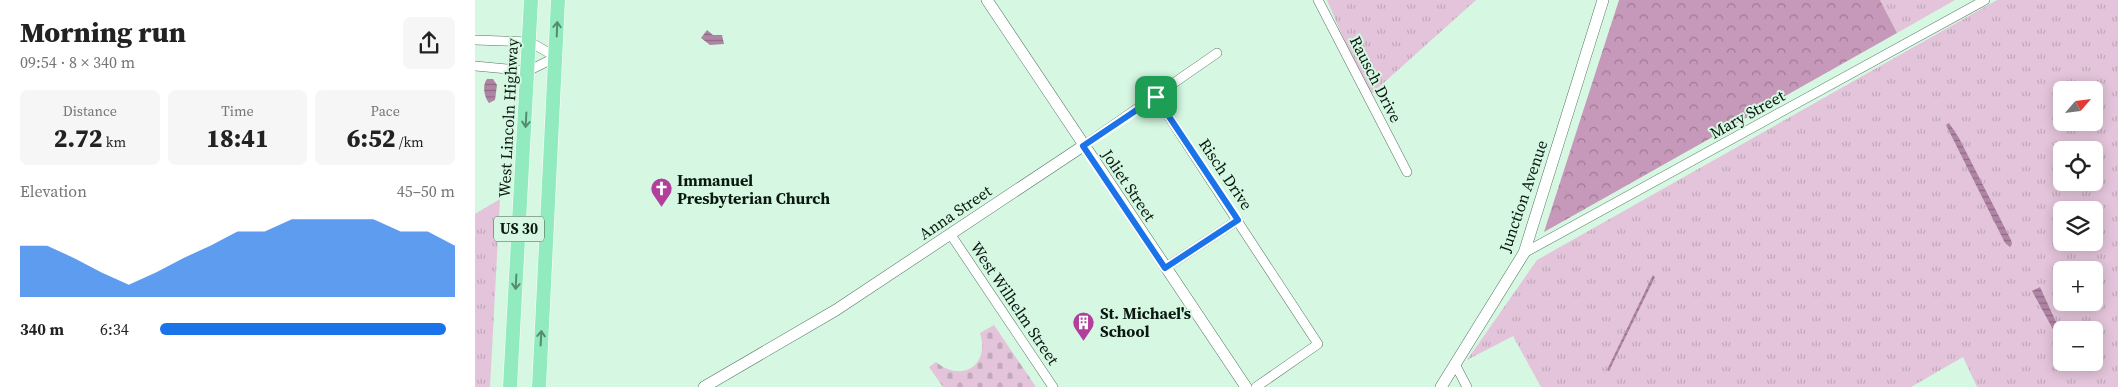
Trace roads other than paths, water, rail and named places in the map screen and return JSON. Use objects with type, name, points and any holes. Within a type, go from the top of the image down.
[{"type":"main road","name":"West Lincoln Highway","points":[[510,387],[529,71],[531,0]]},
{"type":"main road","name":"US 30","points":[[539,387],[558,0]]},
{"type":"street","name":"Rausch Drive","points":[[1318,0],[1407,172]]},
{"type":"street","name":"Junction Avenue","points":[[1441,387],[1524,254],[1603,0]]},
{"type":"street","name":"Mary Street","points":[[1524,254],[1985,0]]},
{"type":"street","name":"Joliet Street","points":[[992,1],[1083,146],[1246,387]]},
{"type":"street","points":[[475,40],[530,42],[556,57]]},
{"type":"street","name":"Anna Street","points":[[704,387],[837,310],[1156,97],[1217,53]]},
{"type":"street","points":[[475,66],[529,71],[556,57]]},
{"type":"street","name":"Risch Drive","points":[[1156,97],[1318,344],[1256,387]]},
{"type":"street","points":[[1165,268],[1238,220]]},
{"type":"street","name":"West Wilhelm Street","points":[[951,235],[1053,387]]},
{"type":"street","points":[[1455,364],[1467,387]]},
{"type":"place","name":"Immanuel Presbyterian Church","points":[[661,208]]},
{"type":"place","name":"St. Michael's School","points":[[1084,341]]}]
